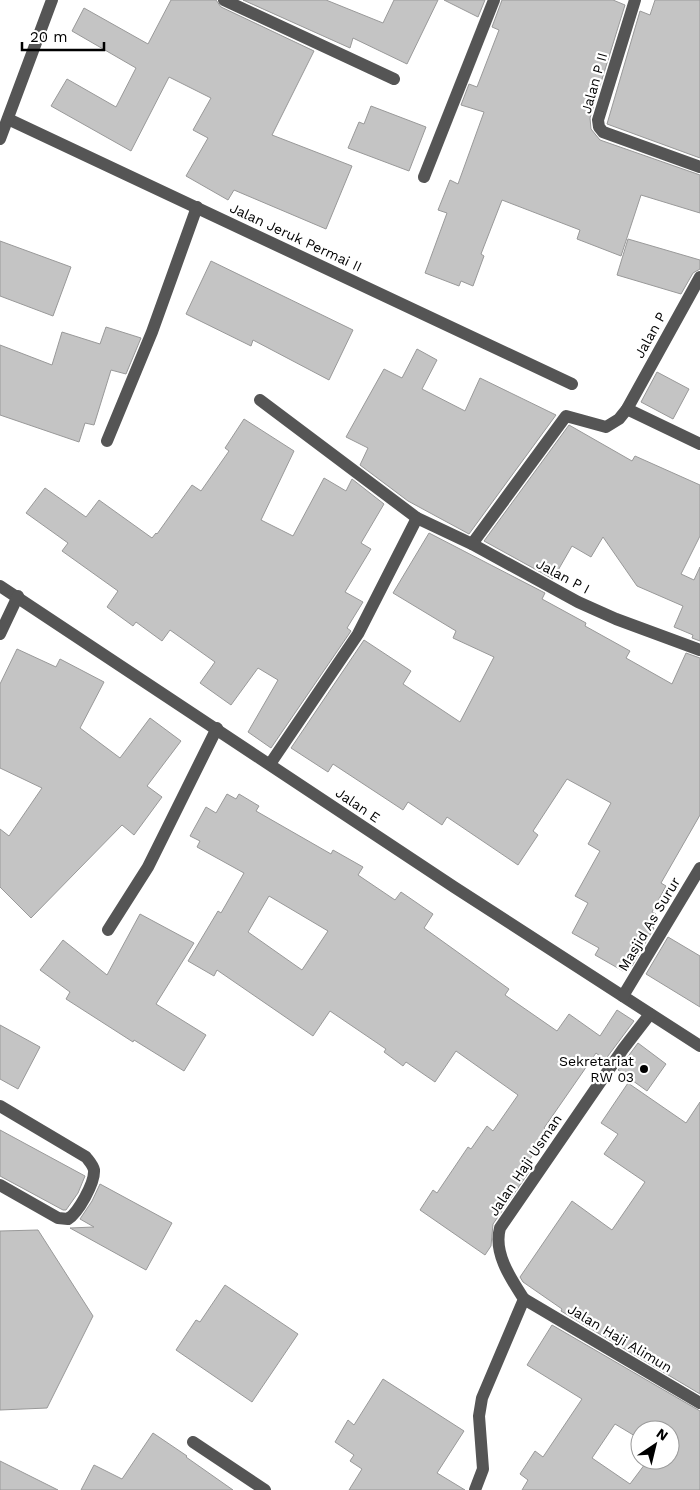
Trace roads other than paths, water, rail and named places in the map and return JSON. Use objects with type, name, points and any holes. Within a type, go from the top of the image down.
[{"type":"street","points":[[0,139],[52,0]]},
{"type":"street","points":[[224,0],[394,79]]},
{"type":"street","points":[[424,177],[494,0]]},
{"type":"street","name":"Jalan P II","points":[[635,0],[598,120],[598,127],[603,132],[700,167]]},
{"type":"street","name":"Jalan Jeruk Permai II","points":[[8,119],[572,384]]},
{"type":"street","points":[[107,441],[152,332],[197,208]]},
{"type":"street","name":"Jalan P","points":[[472,544],[566,416],[606,427],[618,419],[627,409],[700,277]]},
{"type":"street","name":"Jalan P I","points":[[260,400],[417,518],[472,544],[578,602],[616,619],[700,650]]},
{"type":"street","points":[[627,409],[700,444]]},
{"type":"street","points":[[270,764],[358,634],[417,518]]},
{"type":"street","name":"Jalan E","points":[[0,586],[18,596],[700,1046]]},
{"type":"street","points":[[0,634],[18,596]]},
{"type":"street","points":[[108,930],[148,867],[216,728]]},
{"type":"street","name":"Masjid As Surur","points":[[623,996],[700,868]]},
{"type":"street","name":"Jalan Haji Usman","points":[[524,1299],[505,1268],[498,1234],[500,1228],[623,1049],[650,1014]]},
{"type":"street","points":[[0,1106],[86,1156],[94,1170],[93,1178],[77,1211],[68,1219],[52,1214],[0,1185]]},
{"type":"street","points":[[475,1490],[483,1469],[479,1416],[482,1398],[524,1299]]},
{"type":"street","name":"Jalan Haji Alimun","points":[[524,1299],[700,1403]]},
{"type":"street","points":[[193,1442],[265,1490]]},
{"type":"place","name":"Sekretariat RW 03","points":[[644,1069]]}]
